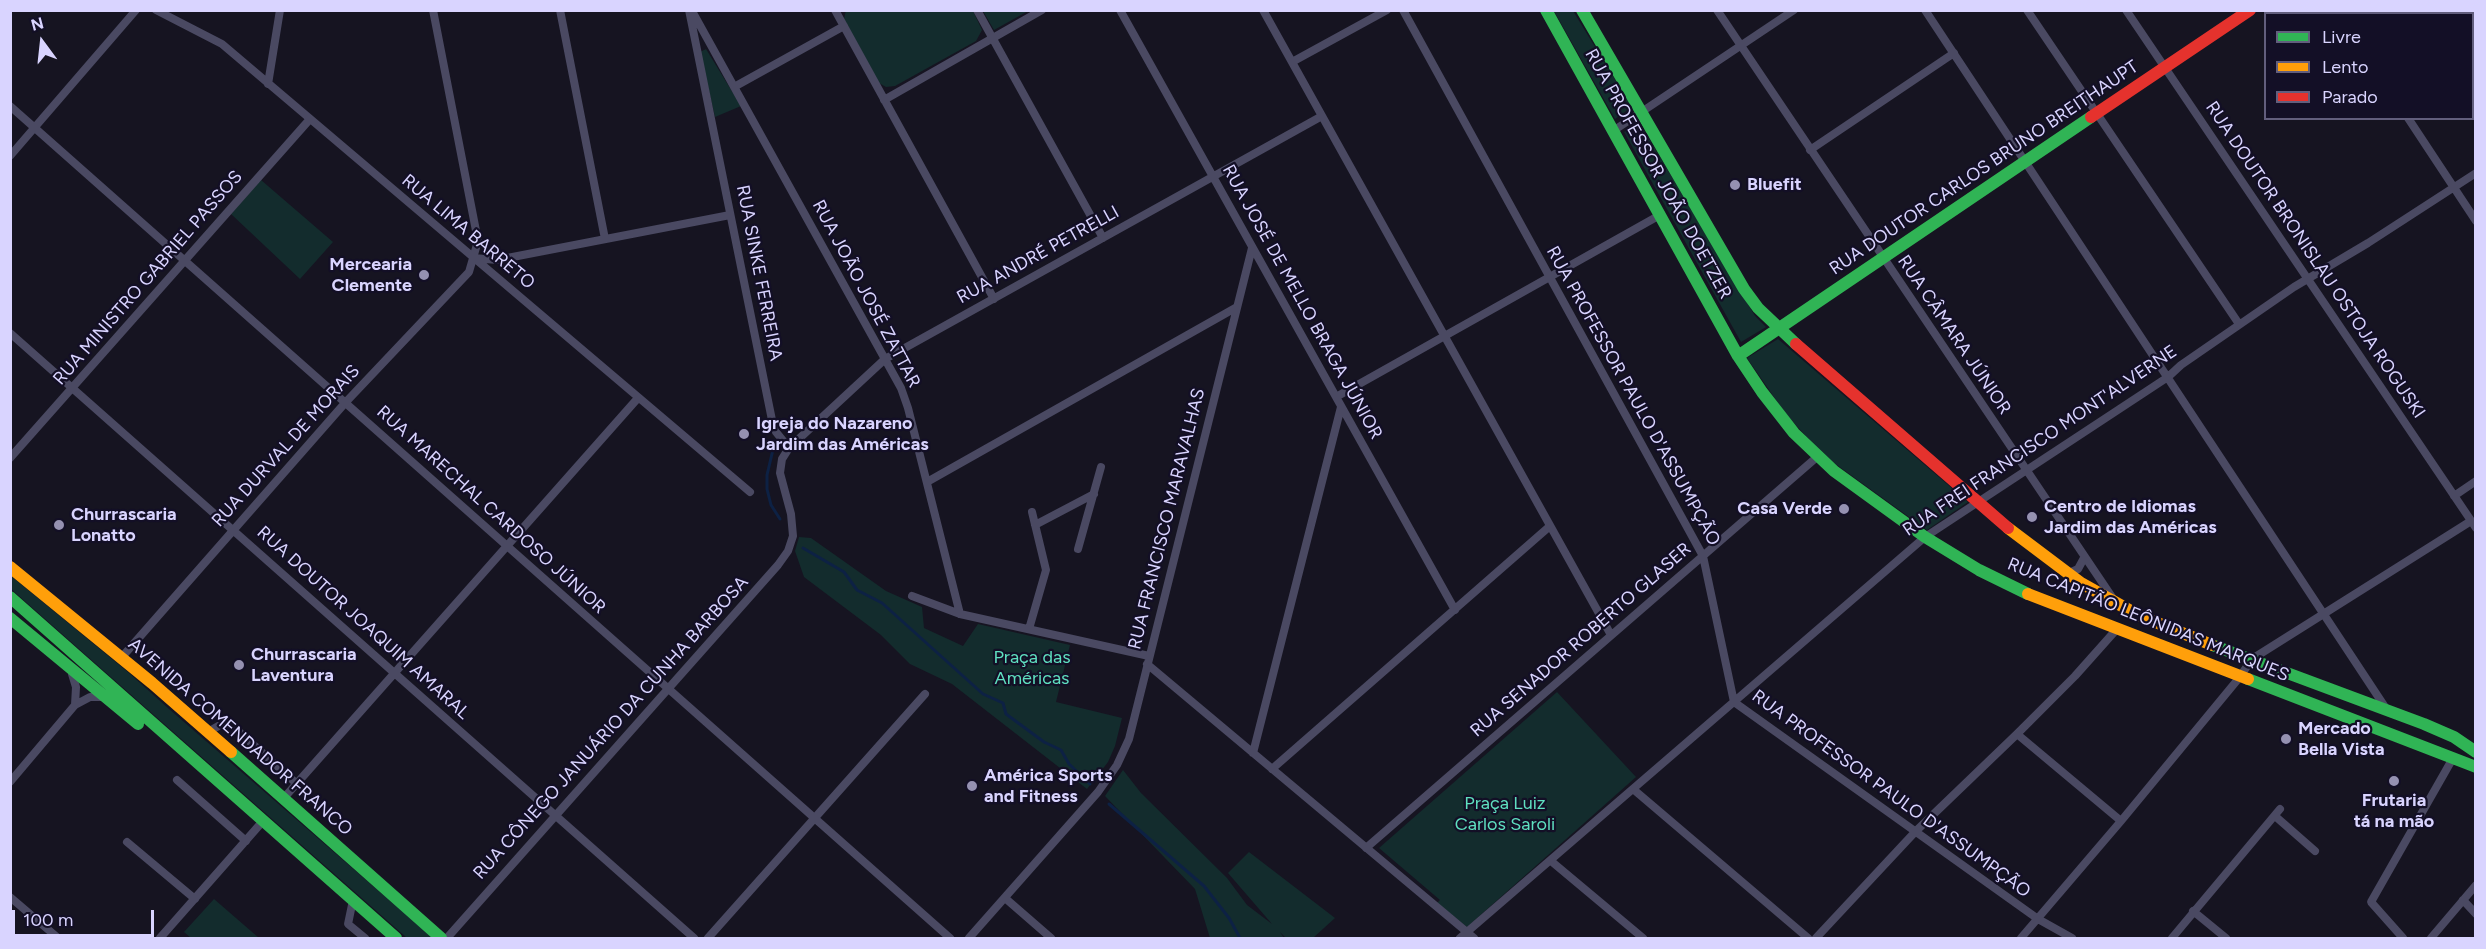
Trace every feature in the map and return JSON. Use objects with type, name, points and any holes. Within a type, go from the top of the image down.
[{"type":"main road","name":"RUA PROFESSOR JOÃO DOETZER","points":[[1546,10],[1738,356]]},
{"type":"main road","name":"RUA PROFESSOR JOÃO DOETZER","points":[[1582,10],[1744,289],[1778,329]]},
{"type":"main road","name":"RUA DOUTOR CARLOS BRUNO BREITHAUPT","points":[[1738,356],[2250,10]]},
{"type":"main road","name":"RUA CAPITÃO LEÔNIDAS MARQUES","points":[[1778,329],[2040,556],[2067,574],[2117,604],[2164,627],[2387,710],[2454,737],[2475,752]]},
{"type":"main road","name":"RUA CAPITÃO LEÔNIDAS MARQUES","points":[[1738,356],[1773,408],[1817,457],[1924,537],[2002,582],[2116,630],[2475,767]]},
{"type":"main road","points":[[10,555],[39,591]]},
{"type":"main road","name":"AVENIDA COMENDADOR FRANCO","points":[[10,567],[122,657],[441,939]]},
{"type":"main road","points":[[10,597],[396,939]]},
{"type":"main road","points":[[10,618],[104,697],[237,798]]},
{"type":"street","points":[[10,156],[136,10]]},
{"type":"street","name":"RUA LIMA BARRETO","points":[[156,10],[222,44],[750,492]]},
{"type":"street","points":[[268,84],[280,10]]},
{"type":"street","points":[[433,10],[478,241],[473,258],[496,260],[730,215]]},
{"type":"street","points":[[560,10],[605,239]]},
{"type":"street","name":"RUA JOÃO JOSÉ ZATTAR","points":[[690,10],[885,359],[906,402],[960,614]]},
{"type":"street","name":"RUA SINKE FERREIRA","points":[[690,10],[772,420],[776,432],[789,448]]},
{"type":"street","points":[[835,10],[994,299]]},
{"type":"street","points":[[977,10],[1104,238]]},
{"type":"street","points":[[884,100],[1042,10]]},
{"type":"street","name":"RUA JOSÉ DE MELLO BRAGA JÚNIOR","points":[[1120,10],[1455,610]]},
{"type":"street","points":[[1263,10],[1611,635]]},
{"type":"street","points":[[1292,62],[1388,10]]},
{"type":"street","name":"RUA PROFESSOR PAULO D'ASSUMPÇÃO","points":[[1403,10],[1703,556],[1734,702],[2038,919],[2072,939]]},
{"type":"street","name":"RUA CÂMARA JÚNIOR","points":[[1717,10],[2117,604]]},
{"type":"street","points":[[1613,132],[1794,10]]},
{"type":"street","points":[[1925,10],[2387,710]]},
{"type":"street","points":[[2027,10],[2239,324]]},
{"type":"street","name":"RUA DOUTOR BRONISLAU OSTOJA ROGUSKI","points":[[2126,10],[2473,524]]},
{"type":"street","points":[[734,87],[844,26]]},
{"type":"street","points":[[1810,150],[1954,53]]},
{"type":"street","name":"RUA MARECHAL CARDOSO JÚNIOR","points":[[10,106],[950,939]]},
{"type":"street","name":"RUA ANDRÉ PETRELLI","points":[[789,448],[885,359],[1322,116]]},
{"type":"street","name":"RUA MINISTRO GABRIEL PASSOS","points":[[10,458],[310,119]]},
{"type":"street","points":[[2409,120],[2475,221]]},
{"type":"street","name":"RUA FREI FRANCISCO MONT'ALVERNE","points":[[1467,937],[1633,789],[1924,537],[2169,377],[2181,365],[2239,324],[2475,173]]},
{"type":"street","points":[[1335,397],[1660,215]]},
{"type":"street","name":"RUA FRANCISCO MARAVALHAS","points":[[969,939],[1098,792],[1117,765],[1129,739],[1252,248]]},
{"type":"street","name":"RUA DURVAL DE MORAIS","points":[[122,657],[345,403],[469,272],[473,258]]},
{"type":"street","points":[[927,482],[1237,307]]},
{"type":"street","name":"RUA DOUTOR JOAQUIM AMARAL","points":[[10,333],[694,939]]},
{"type":"street","points":[[283,799],[638,398]]},
{"type":"street","points":[[1253,753],[1341,407]]},
{"type":"street","name":"RUA CÔNEGO JANUÁRIO DA CUNHA BARBOSA","points":[[447,939],[788,551],[794,536],[791,514],[780,473],[782,459],[789,448]]},
{"type":"street","name":"RUA SENADOR ROBERTO GLASER","points":[[1366,848],[1817,457]]},
{"type":"street","points":[[1078,549],[1101,467]]},
{"type":"street","points":[[2454,496],[2475,481]]},
{"type":"street","points":[[1035,525],[1094,494]]},
{"type":"street","points":[[1029,629],[1046,573],[1032,512]]},
{"type":"street","points":[[2021,939],[2239,678],[2252,659],[2473,524]]},
{"type":"street","points":[[1272,769],[1550,526]]},
{"type":"street","points":[[2067,574],[2078,569],[2084,558]]},
{"type":"street","points":[[912,596],[960,614],[1029,629],[1148,660],[1467,937]]},
{"type":"street","points":[[1816,939],[1915,831],[2075,676],[2116,630]]},
{"type":"street","points":[[69,669],[76,687],[75,705]]},
{"type":"street","points":[[708,939],[925,694]]},
{"type":"street","points":[[12,778],[75,705],[90,697],[104,697]]},
{"type":"street","points":[[208,732],[227,721],[297,784]]},
{"type":"street","points":[[2017,734],[2121,821]]},
{"type":"street","points":[[2403,939],[2371,902],[2453,758]]},
{"type":"street","points":[[177,780],[246,841]]},
{"type":"street","points":[[1633,789],[1808,939]]},
{"type":"street","points":[[2172,939],[2277,813],[2315,851]]},
{"type":"street","points":[[160,939],[263,821]]},
{"type":"street","points":[[127,842],[195,898]]},
{"type":"street","points":[[1551,861],[1643,939]]},
{"type":"street","points":[[2431,939],[2475,885]]},
{"type":"street","points":[[10,897],[58,939]]},
{"type":"street","points":[[1005,898],[1051,939]]},
{"type":"street","points":[[353,900],[348,924],[365,939]]},
{"type":"street","points":[[2463,900],[2475,914]]},
{"type":"street","points":[[2193,911],[2226,939]]},
{"type":"green space","points":[[846,10],[973,11],[982,30],[976,41],[895,86],[886,87],[879,83],[844,19]]},
{"type":"green space","points":[[983,11],[1028,11],[994,30]]},
{"type":"green space","points":[[1554,11],[1573,11],[1632,107],[1615,119]]},
{"type":"green space","points":[[706,49],[741,106],[715,117],[700,52]]},
{"type":"green space","points":[[1639,122],[1755,316],[1766,327],[1741,342],[1624,132]]},
{"type":"green space","points":[[261,180],[333,242],[300,279],[231,214]]},
{"type":"green space","points":[[1778,339],[1968,502],[1927,530],[1823,455],[1785,413],[1747,358]]},
{"type":"green space","name":"Praça das Américas","points":[[799,537],[811,538],[886,591],[922,607],[924,628],[963,646],[978,624],[1070,645],[1056,702],[1122,718],[1115,746],[1108,762],[1087,789],[952,684],[910,664],[881,635],[804,577],[795,551]]},
{"type":"green space","points":[[11,576],[129,673],[433,938],[407,938],[11,589]]},
{"type":"green space","name":"Praça Luiz Carlos Saroli","points":[[1557,692],[1636,777],[1467,927],[1437,903],[1440,900],[1379,848]]},
{"type":"green space","points":[[1123,770],[1141,793],[1227,878],[1247,905],[1272,924],[1228,873],[1249,852],[1335,918],[1313,938],[1286,938],[1280,932],[1284,938],[1210,938],[1195,889],[1105,796]]},
{"type":"green space","points":[[214,899],[259,938],[191,938],[184,932]]},
{"type":"waterway","points":[[775,441],[767,475],[767,489],[771,505],[780,519]]},
{"type":"waterway","points":[[803,548],[844,572],[857,590],[882,603],[983,694],[1003,703],[1006,714],[1044,742],[1061,750],[1069,764],[1090,784]]},
{"type":"waterway","points":[[1109,804],[1204,886],[1229,918],[1240,938]]},
{"type":"traffic: fast","points":[[1546,10],[1738,356],[1794,433],[1834,471],[1925,537],[1979,570],[2028,594]]},
{"type":"traffic: fast","points":[[1582,10],[1744,289],[1758,308],[1796,344]]},
{"type":"traffic: fast","points":[[1738,356],[2091,117]]},
{"type":"traffic: fast","points":[[10,597],[396,938]]},
{"type":"traffic: fast","points":[[10,618],[138,724]]},
{"type":"traffic: fast","points":[[2212,645],[2424,724],[2454,737],[2476,752]]},
{"type":"traffic: fast","points":[[2248,679],[2476,767]]},
{"type":"traffic: fast","points":[[231,752],[441,938]]},
{"type":"traffic: slow","points":[[2008,528],[2081,583],[2138,615],[2212,645]]},
{"type":"traffic: slow","points":[[10,567],[152,683],[231,752]]},
{"type":"traffic: slow","points":[[2028,594],[2248,679]]},
{"type":"traffic: jam","points":[[2091,117],[2250,10]]},
{"type":"traffic: jam","points":[[1796,344],[2008,528]]},
{"type":"place","name":"Bluefit","points":[[1735,185]]},
{"type":"place","name":"Mercearia Clemente","points":[[424,275]]},
{"type":"place","name":"Igreja do Nazareno Jardim das Américas","points":[[744,434]]},
{"type":"place","name":"Casa Verde","points":[[1844,509]]},
{"type":"place","name":"Centro de Idiomas Jardim das Américas","points":[[2032,517]]},
{"type":"place","name":"Churrascaria Lonatto","points":[[59,525]]},
{"type":"place","name":"Churrascaria Laventura","points":[[239,665]]},
{"type":"place","name":"Mercado Bella Vista","points":[[2286,739]]},
{"type":"place","name":"Frutaria tá na mão","points":[[2394,781]]},
{"type":"place","name":"América Sports and Fitness","points":[[972,786]]}]
